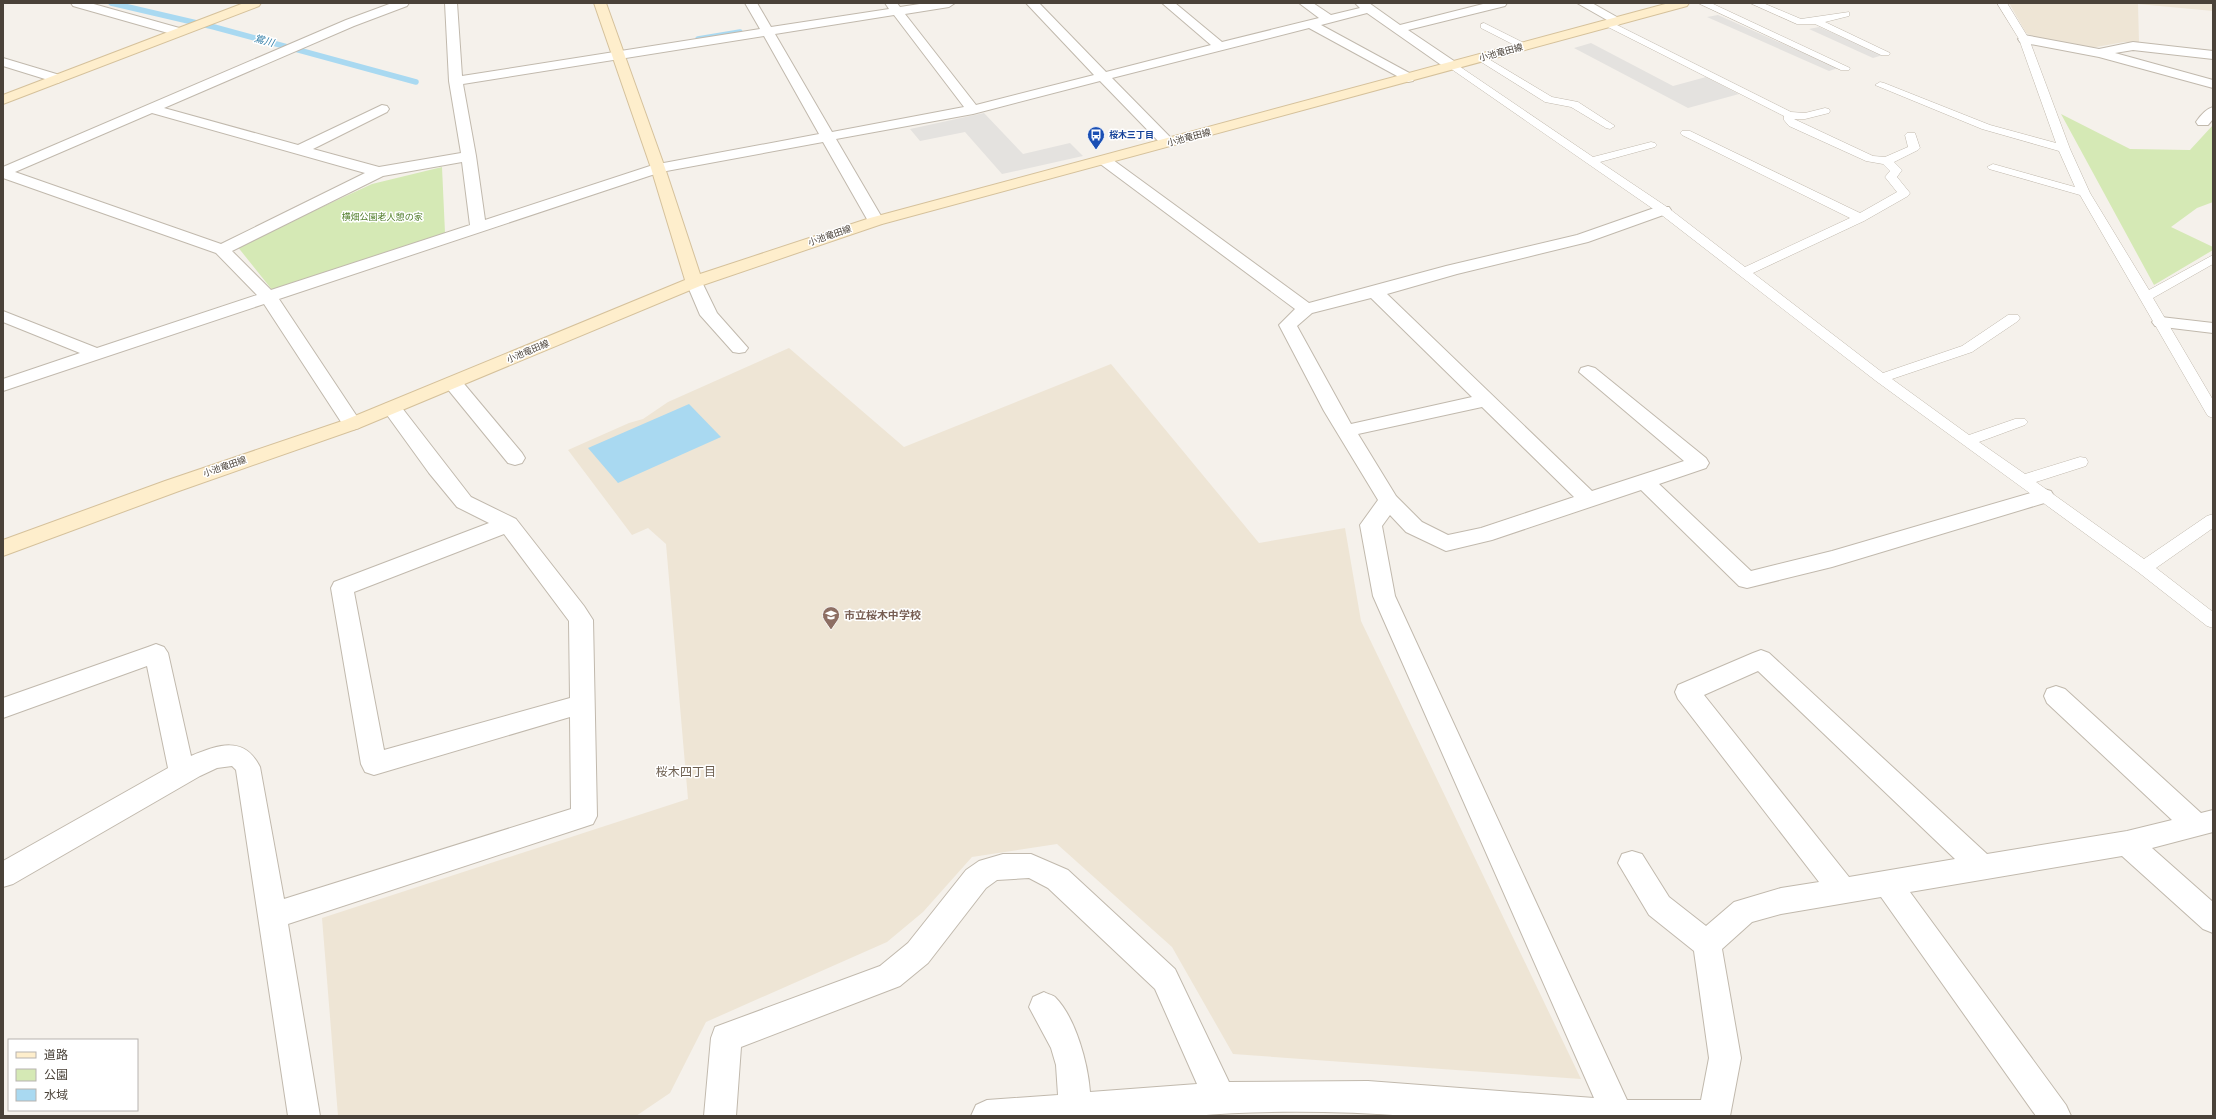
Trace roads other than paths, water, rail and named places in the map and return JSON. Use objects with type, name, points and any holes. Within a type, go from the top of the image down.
[{"type":"main road","points":[[3,100],[255,3]]},
{"type":"main road","points":[[600,3],[617,55],[658,168],[694,282]]},
{"type":"main road","name":"小池竜田線","points":[[3,548],[172,486],[352,424],[694,282],[876,221],[1614,23],[1679,3]]},
{"type":"street","points":[[77,3],[179,32]]},
{"type":"street","points":[[3,172],[350,23],[403,3]]},
{"type":"street","points":[[451,3],[456,81],[469,156],[478,226]]},
{"type":"street","points":[[751,3],[876,221]]},
{"type":"street","points":[[456,81],[767,32],[894,7],[949,3]]},
{"type":"street","points":[[1032,3],[1102,78],[1168,143]]},
{"type":"street","points":[[1168,3],[1220,46]]},
{"type":"street","points":[[1306,3],[1329,19]]},
{"type":"street","points":[[1398,29],[1501,3]]},
{"type":"street","points":[[1583,3],[1614,23]]},
{"type":"street","points":[[3,385],[269,298],[478,226],[658,168],[973,110],[1311,24],[1365,6],[1452,66]]},
{"type":"street","points":[[894,7],[973,110]]},
{"type":"street","points":[[1311,24],[1408,78]]},
{"type":"street","points":[[2024,39],[2100,53],[2213,84]]},
{"type":"street","points":[[2100,53],[2133,46],[2213,55]]},
{"type":"street","points":[[3,62],[58,79]]},
{"type":"street","points":[[153,108],[379,172]]},
{"type":"street","points":[[300,150],[382,109]]},
{"type":"street","points":[[2203,122],[2213,111]]},
{"type":"street","points":[[222,250],[379,172],[469,156]]},
{"type":"street","points":[[1104,160],[1306,309]]},
{"type":"street","points":[[3,172],[222,250],[269,298],[352,424]]},
{"type":"street","points":[[1588,372],[1699,463],[1484,535],[1446,543],[1414,526],[1389,502],[1346,431],[1288,325],[1306,309],[1375,292],[1452,270],[1582,239],[1663,210]]},
{"type":"street","points":[[694,282],[709,315],[739,348]]},
{"type":"street","points":[[1375,292],[1589,500]]},
{"type":"street","points":[[3,316],[97,354]]},
{"type":"street","points":[[2161,322],[2213,328]]},
{"type":"street","points":[[453,383],[515,458]]},
{"type":"street","points":[[1346,431],[1486,400]]},
{"type":"street","points":[[273,916],[584,816],[581,620],[508,524],[464,502],[436,468],[392,408]]},
{"type":"street","points":[[1644,481],[1747,580],[1832,559],[2044,496]]},
{"type":"street","points":[[1389,502],[1371,525],[1384,596],[1618,1116]]},
{"type":"street","points":[[508,524],[342,588],[374,764],[582,704]]},
{"type":"street","points":[[3,708],[156,653],[182,774]]},
{"type":"street","points":[[1843,891],[1687,692],[1761,659],[1981,866]]},
{"type":"street","points":[[2056,696],[2205,823]]},
{"type":"street","points":[[3,875],[182,774],[208,761],[226,756],[240,758],[248,766],[304,1116]]},
{"type":"street","points":[[1707,944],[1744,911],[1781,901],[1888,884],[1922,876],[1981,866],[2127,843],[2205,823]]},
{"type":"street","points":[[2127,843],[2213,920]]},
{"type":"street","points":[[987,1116],[1184,1109],[1220,1098],[1368,1097],[1618,1116],[1714,1116],[1725,1058],[1707,944],[1659,906],[1632,863]]},
{"type":"street","points":[[720,1116],[726,1038],[890,976],[918,953],[976,879],[989,870],[1010,866],[1031,866],[1058,879],[1165,980],[1220,1098]]},
{"type":"street","points":[[1888,884],[2055,1116]]},
{"type":"street","points":[[1044,1007],[1059,1029],[1068,1050],[1073,1074],[1075,1113]]},
{"type":"lane","points":[[1703,3],[1845,68]]},
{"type":"lane","points":[[1755,3],[1800,22],[1816,21],[1846,14]]},
{"type":"lane","points":[[2002,3],[2024,39],[2064,149],[2084,193],[2213,413]]},
{"type":"lane","points":[[1816,21],[1885,53]]},
{"type":"lane","points":[[1614,23],[1789,115],[1805,116],[1825,111]]},
{"type":"lane","points":[[1484,26],[1525,46]]},
{"type":"lane","points":[[1482,58],[1549,100],[1574,104],[1610,126]]},
{"type":"lane","points":[[1452,66],[1663,210],[1881,378],[1969,440],[2144,568],[2213,621]]},
{"type":"lane","points":[[1880,85],[1986,127],[2064,149]]},
{"type":"lane","points":[[1789,115],[1789,120],[1793,124],[1870,159],[1886,161],[1914,148],[1911,135]]},
{"type":"lane","points":[[1686,134],[1860,218]]},
{"type":"lane","points":[[1590,161],[1651,145]]},
{"type":"lane","points":[[1745,272],[1860,218],[1904,193],[1891,177],[1896,170],[1886,161]]},
{"type":"lane","points":[[1992,167],[2084,193]]},
{"type":"lane","points":[[2146,297],[2213,259]]},
{"type":"lane","points":[[1881,378],[1967,349],[2013,318]]},
{"type":"lane","points":[[1969,440],[2020,422]]},
{"type":"lane","points":[[2022,480],[2080,462]]},
{"type":"lane","points":[[2144,568],[2213,520]]},
{"type":"water","points":[[689,404],[721,437],[618,483],[588,448]]},
{"type":"waterway","name":"鴬川","points":[[111,3],[214,27],[416,82]]},
{"type":"waterway","points":[[698,39],[740,32]]},
{"type":"place","name":"桜木三丁目","points":[[1096,150]]},
{"type":"place","name":"市立桜木中学校","points":[[831,630]]},
{"type":"district","name":"桜木四丁目","points":[[686,772]]},
{"type":"park label","name":"横畑公園老人憩の家","points":[[382,217]]}]
